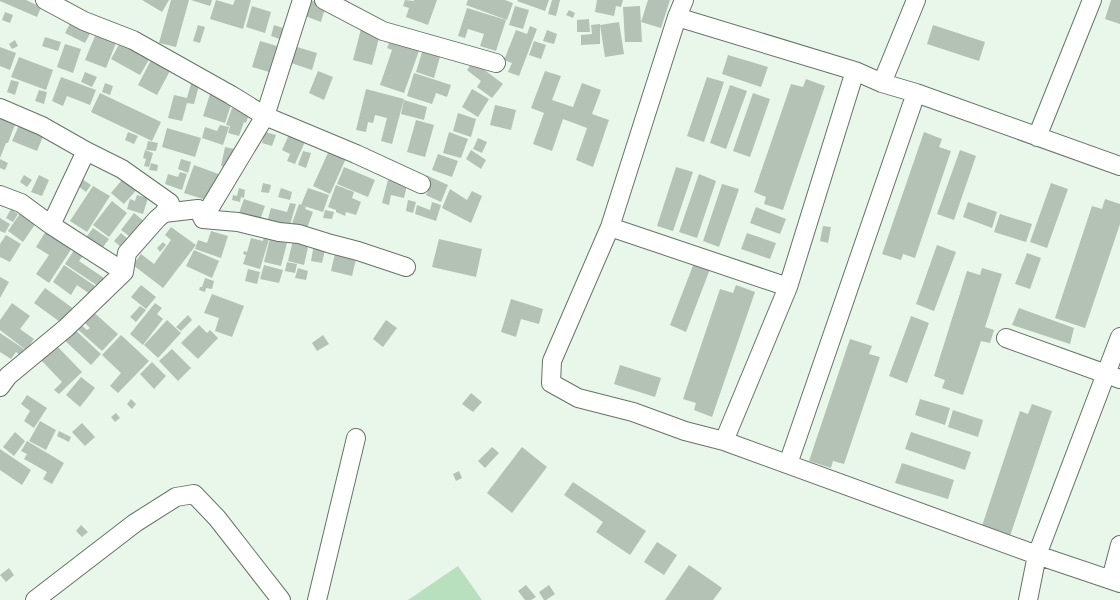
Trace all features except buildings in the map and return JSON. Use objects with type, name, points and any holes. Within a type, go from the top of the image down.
[{"type":"street","points":[[45,0],[84,21],[133,40],[231,95],[265,116],[356,154],[421,184]]},
{"type":"street","points":[[203,218],[265,116],[302,0]]},
{"type":"street","points":[[324,0],[383,31],[496,63]]},
{"type":"street","points":[[684,0],[677,17],[610,227],[552,361],[551,383],[578,398],[633,412],[685,431],[724,441],[1037,555],[1115,581],[1120,546]]},
{"type":"street","points":[[882,83],[916,0]]},
{"type":"street","points":[[1037,137],[1092,0]]},
{"type":"street","points":[[677,17],[855,71],[882,83],[916,93],[1120,166]]},
{"type":"street","points":[[724,441],[788,287],[855,71]]},
{"type":"street","points":[[788,464],[916,93]]},
{"type":"street","points":[[0,108],[42,126],[86,151],[122,168],[170,203],[164,213],[127,253],[124,272],[66,328],[8,376],[0,387]]},
{"type":"street","points":[[51,225],[86,151]]},
{"type":"street","points":[[0,195],[21,202],[51,225],[124,272]]},
{"type":"street","points":[[164,213],[198,209],[203,218]]},
{"type":"street","points":[[203,218],[238,222],[279,232],[299,234],[406,267]]},
{"type":"street","points":[[610,227],[788,287]]},
{"type":"street","points":[[1028,600],[1037,555],[1113,376],[1120,337]]},
{"type":"street","points":[[1006,338],[1113,376]]},
{"type":"street","points":[[317,600],[356,438]]},
{"type":"street","points":[[35,600],[135,523],[176,497],[194,494],[217,518],[281,600]]},
{"type":"green space","points":[[458,566],[482,600],[408,600]]}]
